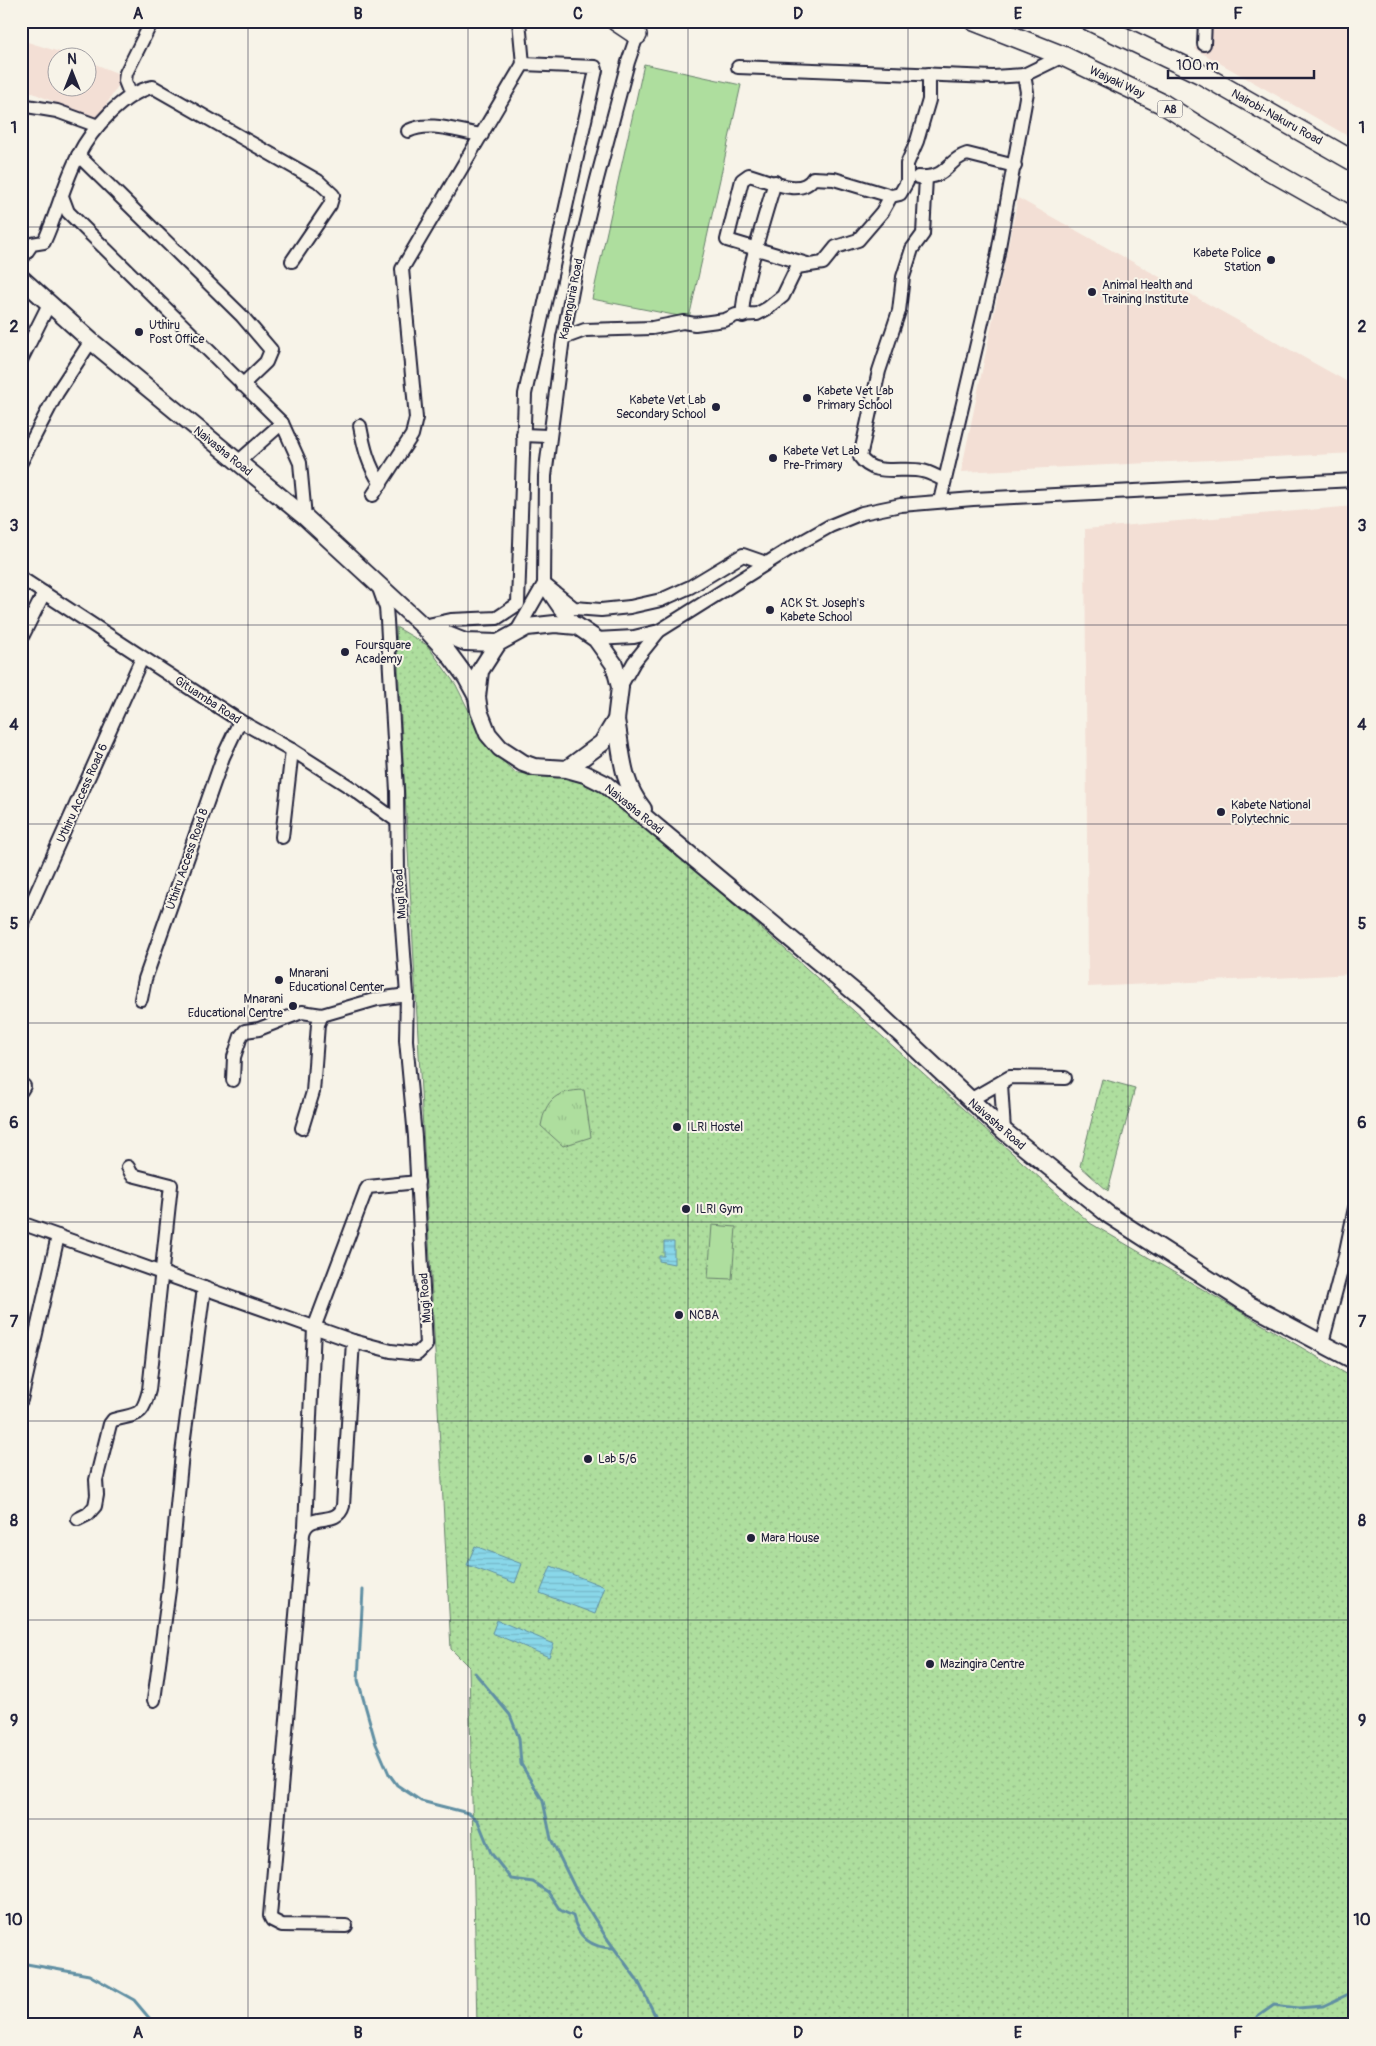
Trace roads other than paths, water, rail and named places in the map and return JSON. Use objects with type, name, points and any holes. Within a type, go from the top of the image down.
[{"type":"highway","points":[[616,21],[639,28]]},
{"type":"highway","name":"Waiyaki Way","points":[[974,21],[1063,56],[1163,104],[1260,165],[1355,219]]},
{"type":"highway","name":"Nairobi-Nakuru Road","points":[[1090,21],[1200,74],[1354,161]]},
{"type":"main road","name":"Naivasha Road","points":[[21,278],[91,341],[305,517],[379,588],[420,624]]},
{"type":"main road","points":[[420,624],[465,642],[498,643]]},
{"type":"main road","points":[[420,624],[449,654],[466,677],[477,697]]},
{"type":"main road","points":[[555,624],[577,626],[596,639],[614,664],[620,687],[616,720],[602,743],[566,769],[534,767],[500,748],[488,734],[478,711],[477,697],[480,671],[498,643],[517,631],[526,627],[555,624]]},
{"type":"main road","name":"Naivasha Road","points":[[616,720],[620,754],[628,784],[641,806],[673,841]]},
{"type":"main road","name":"Naivasha Road","points":[[566,769],[585,774],[605,784],[864,1000],[1004,1131],[1109,1215],[1246,1303],[1355,1362]]},
{"type":"street","points":[[131,96],[125,81],[126,72],[152,21]]},
{"type":"street","points":[[373,495],[412,435],[416,418],[402,269],[523,64],[518,21]]},
{"type":"street","points":[[1204,44],[1205,21]]},
{"type":"street","name":"Kapenguria Road","points":[[517,631],[544,584],[545,476],[548,436],[563,338],[579,255],[596,183],[628,62],[639,28]]},
{"type":"street","points":[[738,67],[993,77],[1024,75],[1063,56]]},
{"type":"street","points":[[420,624],[451,620],[497,618],[518,604],[525,394],[539,321],[596,70],[595,67],[523,64]]},
{"type":"street","points":[[907,182],[907,164],[917,141],[929,100],[930,74]]},
{"type":"street","points":[[940,501],[998,258],[1027,92],[1024,75]]},
{"type":"street","points":[[21,260],[26,241],[44,242],[78,155],[98,126],[131,96],[150,88],[158,89],[318,181],[333,194],[330,205],[292,262]]},
{"type":"street","points":[[21,105],[57,111],[98,126]]},
{"type":"street","points":[[408,131],[418,126],[434,126],[482,135]]},
{"type":"street","points":[[891,196],[882,212],[858,240],[836,247],[823,263],[816,265],[727,240],[742,180],[749,175],[802,188],[809,186],[813,178],[834,179],[891,196],[900,194],[907,182],[917,176],[926,177],[942,174],[960,156],[967,154],[1015,166]]},
{"type":"street","points":[[78,155],[266,342],[271,350],[267,360],[242,385]]},
{"type":"street","points":[[926,177],[924,234],[912,249],[903,277],[899,311],[879,370],[860,457],[863,462],[876,469],[924,471],[944,480]]},
{"type":"street","points":[[743,316],[742,310],[747,283],[775,182]]},
{"type":"street","points":[[62,196],[68,212],[282,423],[300,464],[305,517]]},
{"type":"street","points":[[563,338],[585,330],[652,328],[683,322],[695,324],[725,320],[736,315],[757,314],[783,296],[797,267],[807,264]]},
{"type":"street","points":[[21,360],[49,304]]},
{"type":"street","points":[[21,462],[58,393],[91,341]]},
{"type":"street","points":[[238,462],[282,423]]},
{"type":"street","points":[[360,426],[366,456],[371,469],[381,484]]},
{"type":"street","points":[[523,434],[548,436]]},
{"type":"street","points":[[620,687],[634,662],[659,631],[766,563],[830,526],[862,513],[901,504],[940,501],[1355,480]]},
{"type":"street","points":[[544,584],[574,608],[601,610],[661,600],[690,587],[743,555],[766,563]]},
{"type":"street","name":"Gituamba Road","points":[[21,578],[240,721],[292,750],[353,789],[397,821]]},
{"type":"street","points":[[544,584],[560,609],[577,626]]},
{"type":"street","name":"Mugi Road","points":[[21,1223],[314,1328],[353,1340],[392,1351],[417,1354],[426,1345],[418,1182],[406,1040],[407,995],[398,872],[387,620],[386,608],[379,588]]},
{"type":"street","points":[[21,639],[44,593]]},
{"type":"street","points":[[596,639],[634,637],[659,631]]},
{"type":"street","name":"Uthiru Access Road 6","points":[[21,927],[142,658]]},
{"type":"street","name":"Uthiru Access Road 8","points":[[141,998],[144,979],[218,771],[240,721]]},
{"type":"street","points":[[282,837],[292,750]]},
{"type":"street","points":[[233,1080],[234,1057],[241,1036],[245,1032],[259,1029],[302,1012],[322,1015],[378,998],[407,995]]},
{"type":"street","points":[[302,1128],[313,1092],[318,1024],[322,1015]]},
{"type":"street","points":[[970,1100],[1001,1084],[1010,1077],[1065,1078]]},
{"type":"street","points":[[1001,1084],[1004,1131]]},
{"type":"street","points":[[78,1519],[88,1514],[95,1506],[97,1495],[96,1480],[110,1424],[113,1420],[137,1415],[144,1409],[149,1390],[163,1274],[171,1185],[132,1176],[128,1167]]},
{"type":"street","points":[[346,1926],[282,1924],[272,1920],[270,1916],[305,1527],[314,1328],[368,1187],[418,1182]]},
{"type":"street","points":[[1322,1343],[1345,1256],[1355,1208]]},
{"type":"street","points":[[21,1400],[58,1236]]},
{"type":"street","points":[[154,1700],[169,1590],[182,1453],[204,1288]]},
{"type":"street","points":[[305,1527],[315,1520],[335,1518],[342,1512],[353,1340]]},
{"type":"water","points":[[664,1242],[674,1242],[674,1264],[659,1261],[659,1256],[664,1256]]},
{"type":"water","points":[[475,1546],[522,1564],[515,1583],[467,1565]]},
{"type":"water","points":[[551,1566],[605,1587],[595,1614],[540,1593]]},
{"type":"water","points":[[497,1620],[554,1644],[549,1657],[492,1633]]},
{"type":"waterway","points":[[363,1590],[358,1680],[376,1744],[389,1774],[397,1785],[421,1801],[468,1813],[478,1821],[491,1853],[511,1879],[533,1882],[548,1892],[560,1910],[573,1916],[582,1936],[592,1944],[613,1948]]},
{"type":"waterway","points":[[475,1673],[510,1715],[519,1738],[521,1764],[543,1801],[551,1839],[574,1886],[606,1937],[638,1981],[660,2025]]},
{"type":"waterway","points":[[21,1963],[89,1975],[134,2000],[155,2025]]},
{"type":"waterway","points":[[1256,2025],[1257,2017],[1274,2005],[1298,2008],[1323,2006],[1355,1991]]},
{"type":"place","name":"Kabete Police Station","points":[[1271,260]]},
{"type":"place","name":"Animal Health and Training Institute","points":[[1092,292]]},
{"type":"place","name":"Uthiru Post Office","points":[[139,332]]},
{"type":"place","name":"Kabete Vet Lab Primary School","points":[[807,398]]},
{"type":"place","name":"Kabete Vet Lab Secondary School","points":[[716,407]]},
{"type":"place","name":"Kabete Vet Lab Pre-Primary","points":[[773,458]]},
{"type":"place","name":"ACK St. Joseph's Kabete School","points":[[770,610]]},
{"type":"place","name":"Foursquare Academy","points":[[345,652]]},
{"type":"place","name":"Kabete National Polytechnic","points":[[1221,812]]},
{"type":"place","name":"Mnarani Educational Center","points":[[279,980]]},
{"type":"place","name":"Mnarani Educational Centre","points":[[293,1006]]},
{"type":"place","name":"ILRI Hostel","points":[[677,1127]]},
{"type":"place","name":"ILRI Gym","points":[[686,1209]]},
{"type":"place","name":"NCBA","points":[[679,1315]]},
{"type":"place","name":"Lab 5/6","points":[[588,1459]]},
{"type":"place","name":"Mara House","points":[[751,1538]]},
{"type":"place","name":"Mazingira Centre","points":[[930,1664]]}]
